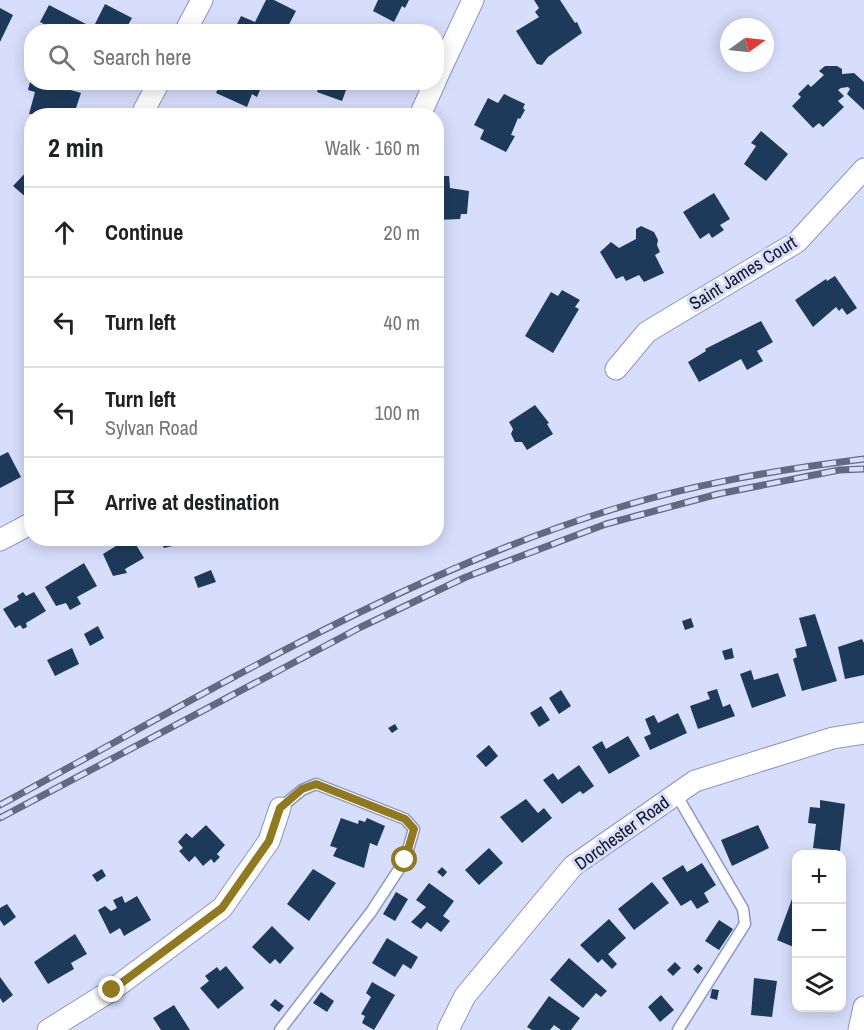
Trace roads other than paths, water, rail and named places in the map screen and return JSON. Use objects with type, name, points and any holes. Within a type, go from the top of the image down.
[{"type":"street","points":[[189,24],[202,0]]},
{"type":"street","points":[[444,63],[473,0]]},
{"type":"street","points":[[145,108],[155,90]]},
{"type":"street","points":[[423,108],[432,90]]},
{"type":"street","name":"Saint James Court","points":[[616,369],[647,332],[797,242],[864,170]]},
{"type":"street","points":[[0,540],[24,527]]},
{"type":"street","name":"Dorchester Road","points":[[448,1030],[465,996],[573,866],[695,781],[833,738],[864,734]]},
{"type":"street","points":[[48,1030],[112,990],[222,908],[269,841],[280,808]]},
{"type":"street","points":[[859,1030],[864,1007]]},
{"type":"lane","points":[[280,808],[302,789],[316,784],[405,819],[414,829],[405,860],[371,912],[280,1030]]},
{"type":"lane","points":[[676,794],[743,909],[746,924],[678,1030]]},
{"type":"railway","points":[[0,805],[294,645],[445,573],[522,541],[601,513],[666,494],[797,468],[864,459]]},
{"type":"railway","points":[[0,818],[361,627],[466,577],[606,524],[718,494],[839,470],[864,469]]}]
